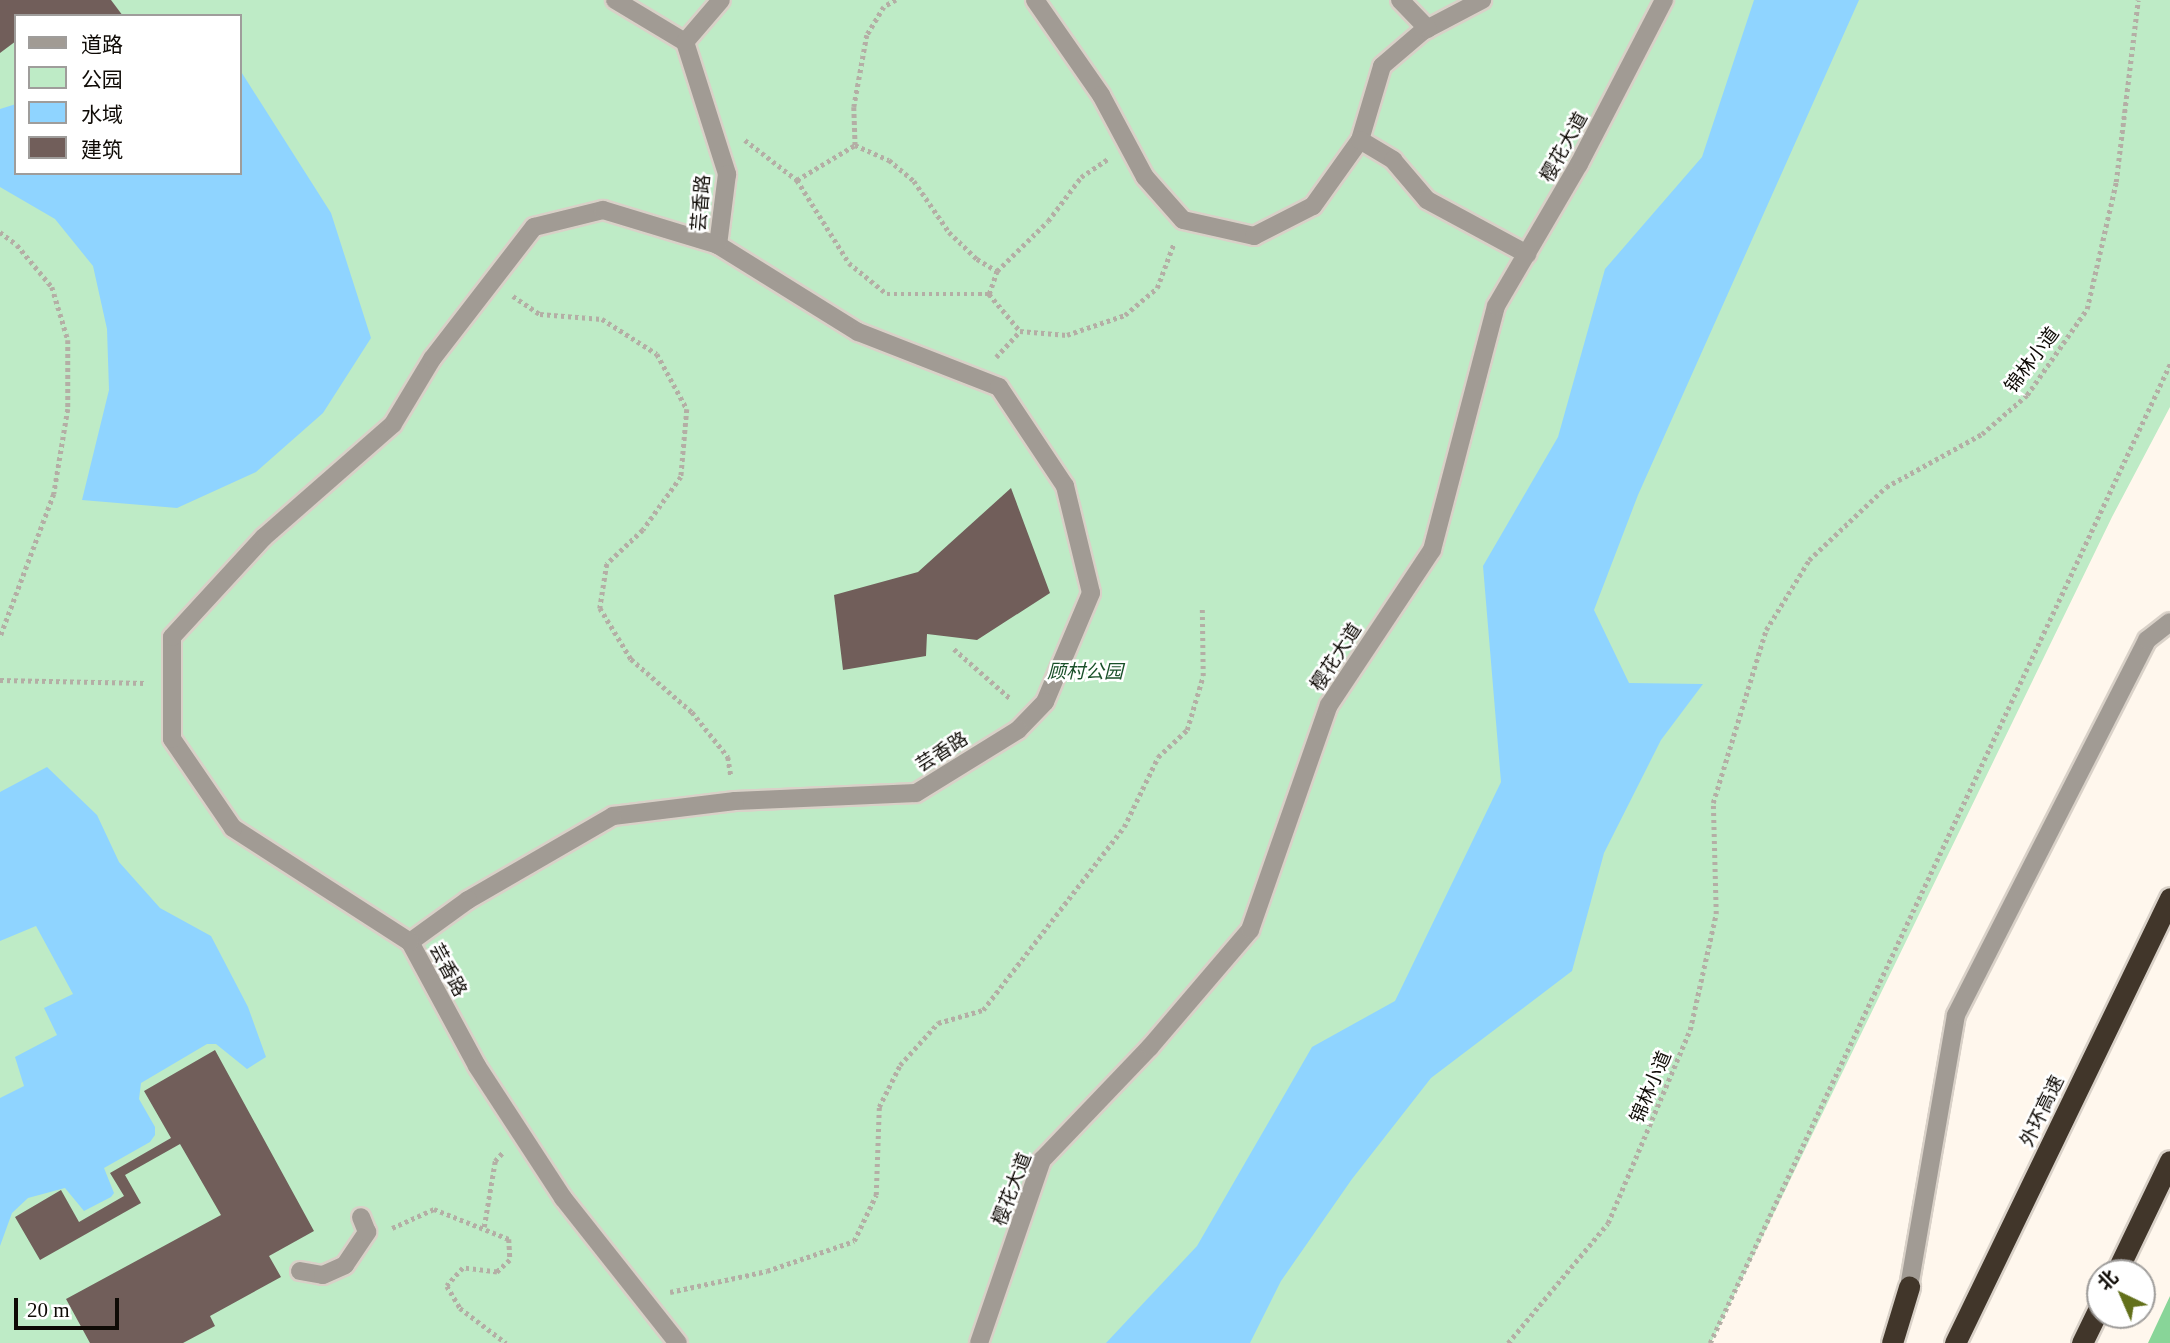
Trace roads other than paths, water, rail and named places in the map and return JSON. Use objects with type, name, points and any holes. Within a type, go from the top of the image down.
[{"type":"highway","name":"外环高速","points":[[1955,1343],[2170,898]]},
{"type":"highway","points":[[2123,1259],[2170,1161]]},
{"type":"highway","points":[[1892,1343],[1909,1287]]},
{"type":"street","points":[[615,0],[685,42],[721,0]]},
{"type":"street","points":[[1035,0],[1101,95],[1145,177],[1183,220],[1254,236],[1313,206],[1360,141],[1382,66],[1428,29],[1482,0]]},
{"type":"street","points":[[1400,0],[1428,29]]},
{"type":"street","name":"樱花大道","points":[[979,1343],[1042,1160],[1150,1047],[1250,930],[1329,705],[1432,550],[1496,306],[1579,164],[1664,0]]},
{"type":"street","name":"芸香路","points":[[678,1343],[563,1198],[477,1066],[410,942],[468,900],[613,817],[735,801],[916,793],[1018,730],[1045,702],[1091,593],[1065,486],[999,387],[858,332],[718,245],[727,174],[685,42]]},
{"type":"street","points":[[1360,141],[1393,160],[1427,200],[1527,254]]},
{"type":"street","points":[[410,942],[233,828],[172,739],[173,637],[264,537],[393,424],[432,359],[534,227],[603,210],[718,245]]},
{"type":"street","points":[[1909,1287],[1956,1015],[2147,640],[2170,622]]},
{"type":"street","points":[[300,1271],[323,1275],[345,1265],[364,1225]]},
{"type":"water","points":[[1754,0],[1859,0],[1638,495],[1594,610],[1629,683],[1703,684],[1661,740],[1604,853],[1572,971],[1431,1078],[1352,1179],[1281,1281],[1250,1343],[1106,1343],[1197,1246],[1312,1047],[1395,1001],[1501,782],[1483,566],[1558,437],[1605,269],[1702,157]]},
{"type":"water","points":[[242,73],[331,213],[371,338],[323,413],[256,472],[177,508],[82,500],[109,390],[107,329],[93,266],[55,219],[0,187],[0,109],[14,105],[14,175],[242,175]]},
{"type":"water","points":[[47,767],[97,815],[119,862],[160,908],[211,936],[248,1007],[266,1057],[247,1069],[216,1044],[207,1044],[141,1083],[139,1099],[155,1127],[155,1135],[150,1142],[104,1168],[114,1193],[111,1197],[84,1211],[65,1188],[28,1198],[12,1213],[0,1246],[0,1098],[24,1086],[15,1057],[57,1035],[44,1008],[73,994],[36,926],[0,941],[0,792]]},
{"type":"park label","name":"顾村公园","points":[[1085,672]]}]
